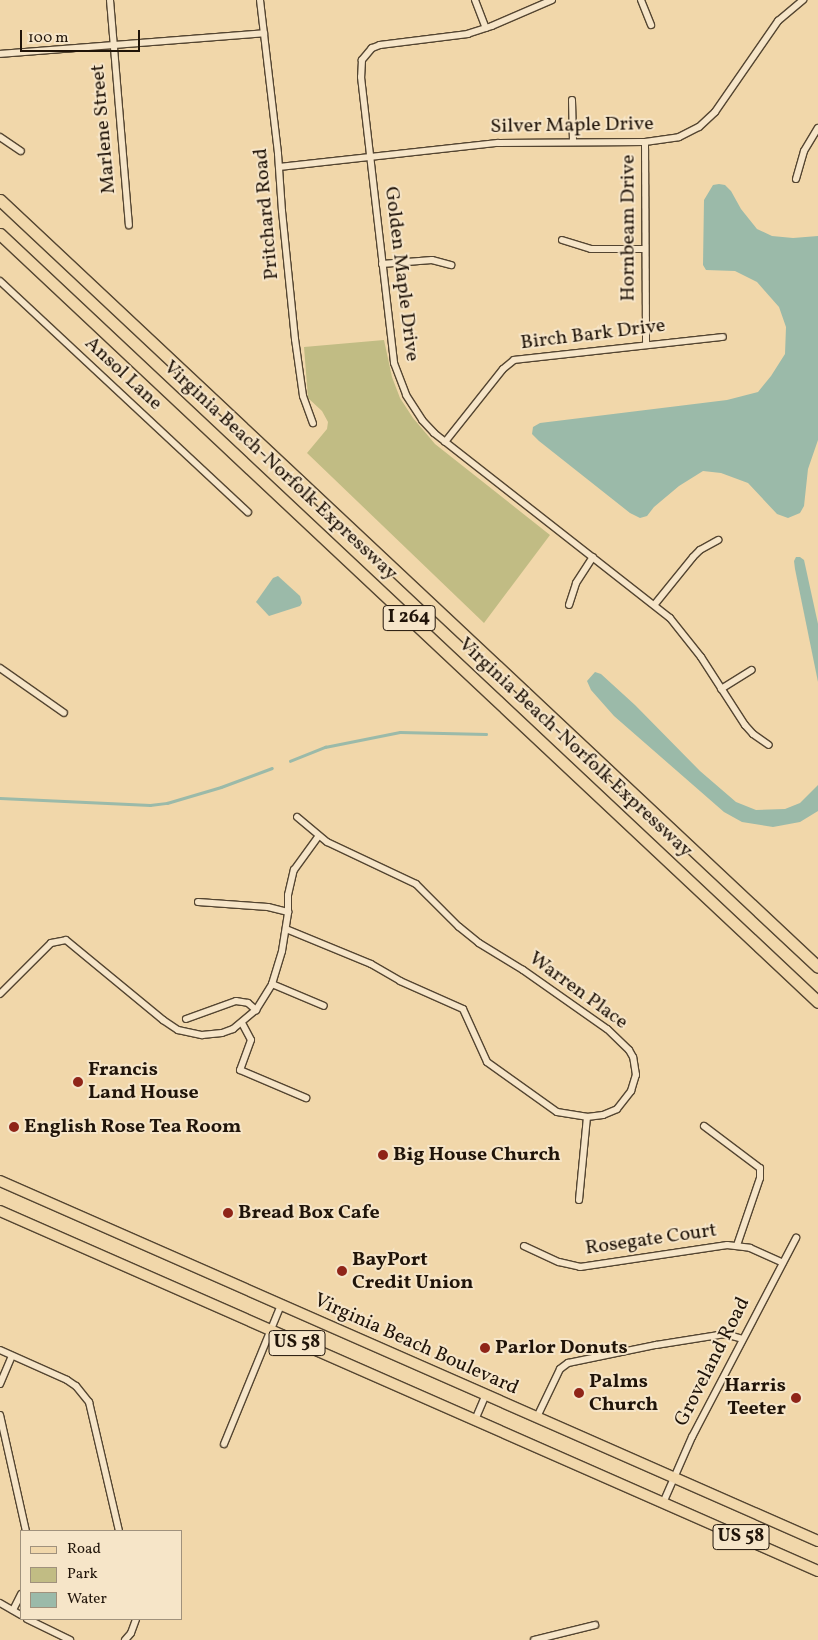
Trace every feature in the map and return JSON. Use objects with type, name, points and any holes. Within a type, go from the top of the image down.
[{"type":"highway","name":"Virginia Beach-Norfolk Expressway","points":[[0,200],[818,967]]},
{"type":"highway","name":"Virginia Beach-Norfolk Expressway","points":[[0,234],[818,1002]]},
{"type":"main road","name":"Virginia Beach Boulevard","points":[[0,1181],[818,1541]]},
{"type":"main road","name":"US 58","points":[[0,1211],[818,1571]]},
{"type":"street","name":"Marlene Street","points":[[110,0],[129,225]]},
{"type":"street","name":"Pritchard Road","points":[[260,0],[279,167],[295,340],[304,396],[313,423]]},
{"type":"street","points":[[475,0],[486,28]]},
{"type":"street","name":"Golden Maple Drive","points":[[552,0],[486,28],[447,38],[380,45],[366,54],[361,64],[391,347],[400,380],[422,420],[445,442],[655,604],[679,627],[748,729],[770,744]]},
{"type":"street","points":[[641,0],[651,25]]},
{"type":"street","name":"Silver Maple Drive","points":[[279,167],[498,143],[645,142],[679,137],[706,121],[778,21],[803,0]]},
{"type":"street","points":[[0,54],[264,33]]},
{"type":"street","points":[[572,100],[573,142]]},
{"type":"street","points":[[796,179],[804,151],[818,128]]},
{"type":"street","points":[[0,137],[21,151]]},
{"type":"street","name":"Hornbeam Drive","points":[[645,142],[644,250],[646,345]]},
{"type":"street","points":[[562,240],[591,249],[644,250]]},
{"type":"street","points":[[382,264],[432,260],[451,265]]},
{"type":"street","name":"Ansol Lane","points":[[0,281],[248,512]]},
{"type":"street","name":"Birch Bark Drive","points":[[445,442],[503,369],[514,360],[723,337]]},
{"type":"street","points":[[655,604],[696,554],[718,540]]},
{"type":"street","points":[[569,605],[576,583],[593,557]]},
{"type":"street","points":[[0,668],[64,713]]},
{"type":"street","points":[[721,689],[752,670]]},
{"type":"street","name":"Warren Place","points":[[286,930],[364,961],[400,980],[458,1006],[467,1014],[482,1053],[493,1069],[557,1112],[587,1117],[603,1115],[617,1109],[631,1091],[635,1080],[636,1065],[629,1050],[620,1040],[552,989],[479,943],[459,927],[416,884],[318,837],[297,818]]},
{"type":"street","points":[[0,994],[51,943],[56,940],[66,940],[163,1020],[178,1030],[190,1034],[213,1035],[242,1023],[256,1010],[272,984],[286,930],[288,895],[294,870],[318,837]]},
{"type":"street","points":[[198,902],[268,908],[288,912]]},
{"type":"street","points":[[272,984],[324,1006]]},
{"type":"street","points":[[186,1019],[236,1001],[248,1003],[256,1010]]},
{"type":"street","points":[[242,1023],[251,1040],[240,1070],[306,1098]]},
{"type":"street","points":[[579,1200],[587,1117]]},
{"type":"street","points":[[704,1126],[760,1168],[760,1178],[737,1245]]},
{"type":"street","name":"Groveland Road","points":[[663,1503],[692,1437],[796,1238]]},
{"type":"street","name":"Rosegate Court","points":[[524,1246],[572,1266],[591,1267],[722,1245],[737,1245],[750,1248],[783,1263]]},
{"type":"street","points":[[224,1444],[281,1305]]},
{"type":"street","points":[[537,1417],[560,1369],[568,1363],[656,1345],[725,1334],[742,1339]]},
{"type":"street","points":[[0,1350],[67,1380],[83,1393],[89,1402],[119,1530]]},
{"type":"street","points":[[0,1384],[12,1356]]},
{"type":"street","points":[[475,1420],[486,1394]]},
{"type":"street","points":[[0,1415],[26,1530]]},
{"type":"street","points":[[13,1610],[20,1596]]},
{"type":"street","points":[[0,1603],[20,1614]]},
{"type":"street","points":[[29,1620],[70,1640]]},
{"type":"street","points":[[125,1640],[131,1633],[136,1620]]},
{"type":"street","points":[[534,1640],[595,1625]]},
{"type":"green space","points":[[384,340],[392,377],[400,398],[413,418],[435,444],[550,535],[484,623],[307,453],[327,429],[328,422],[322,411],[308,398],[304,347]]},
{"type":"water","points":[[713,185],[725,185],[731,191],[741,209],[757,229],[772,236],[793,238],[818,236],[818,440],[808,469],[804,506],[800,513],[788,518],[777,514],[748,483],[721,473],[703,471],[679,486],[654,507],[647,516],[640,518],[630,513],[539,441],[532,434],[533,427],[540,423],[727,400],[758,392],[771,376],[785,354],[786,327],[779,307],[757,282],[735,271],[706,270],[703,265],[704,200]]},
{"type":"water","points":[[796,557],[804,560],[818,624],[818,682],[795,569],[794,561]]},
{"type":"water","points":[[278,576],[300,596],[302,603],[300,606],[269,616],[256,602],[273,578]]},
{"type":"water","points":[[595,672],[601,674],[635,705],[700,771],[736,802],[756,810],[785,809],[800,803],[818,785],[818,811],[800,822],[773,827],[742,822],[724,812],[614,716],[591,690],[587,681]]},
{"type":"waterway","points":[[290,761],[325,747],[400,732],[486,734]]},
{"type":"waterway","points":[[0,798],[150,805],[167,803],[221,787],[272,768]]},
{"type":"place","name":"Francis Land House","points":[[78,1082]]},
{"type":"place","name":"English Rose Tea Room","points":[[14,1127]]},
{"type":"place","name":"Big House Church","points":[[383,1155]]},
{"type":"place","name":"Bread Box Cafe","points":[[228,1213]]},
{"type":"place","name":"BayPort Credit Union","points":[[342,1271]]},
{"type":"place","name":"Parlor Donuts","points":[[485,1348]]},
{"type":"place","name":"Palms Church","points":[[579,1393]]},
{"type":"place","name":"Harris Teeter","points":[[796,1398]]}]
